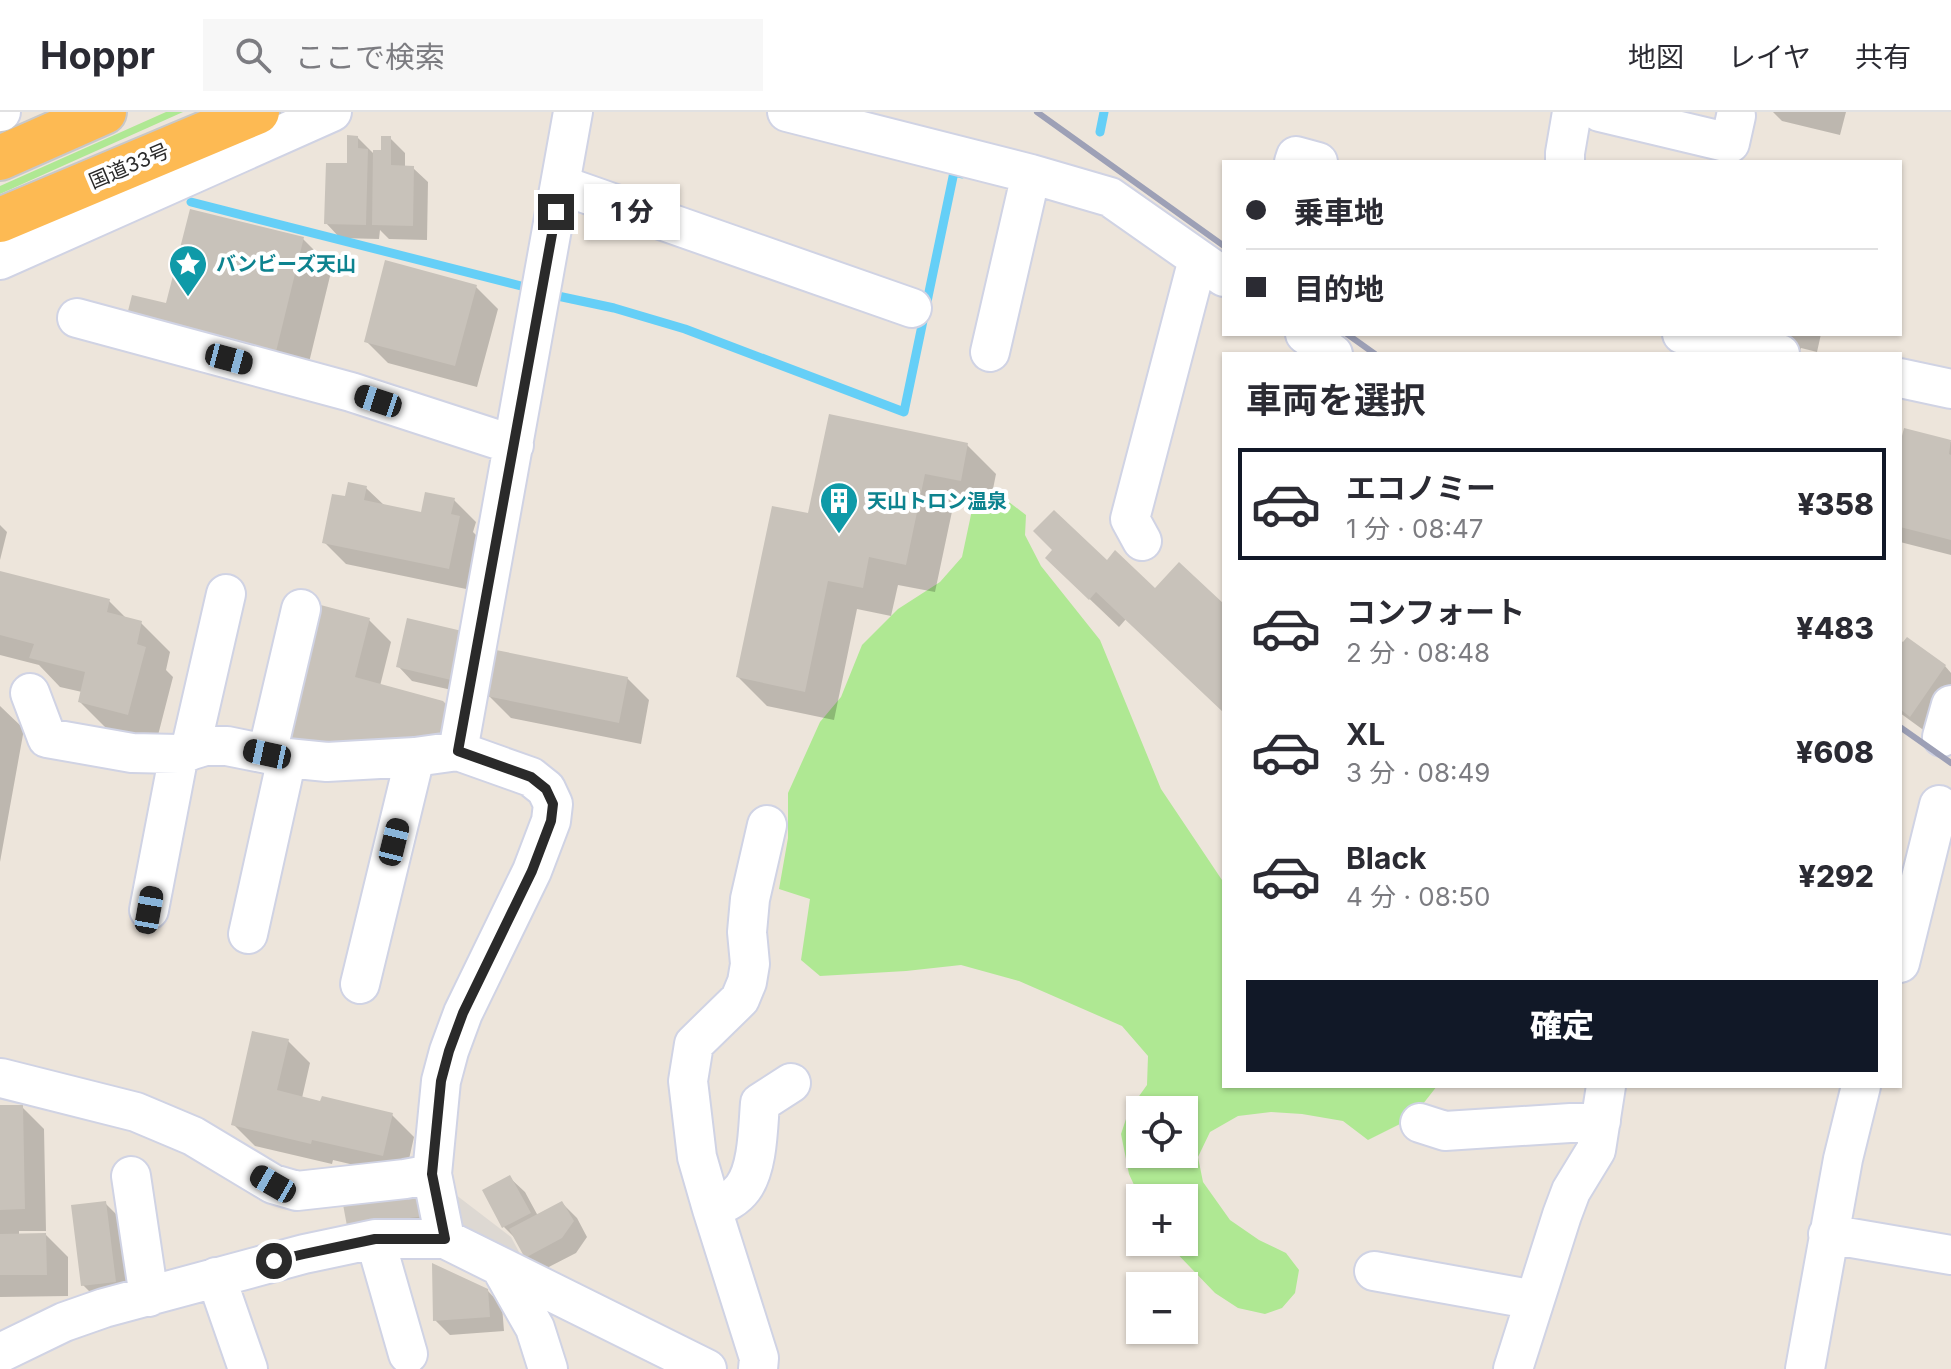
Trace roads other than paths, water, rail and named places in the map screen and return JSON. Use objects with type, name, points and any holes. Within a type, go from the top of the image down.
[{"type":"highway","points":[[0,158],[104,112]]},
{"type":"highway","name":"国道33号","points":[[0,220],[257,112]]},
{"type":"street","points":[[0,260],[332,112]]},
{"type":"street","points":[[458,751],[573,112]]},
{"type":"street","points":[[787,112],[1110,197],[1211,268],[1130,519],[1142,541]]},
{"type":"street","points":[[1565,160],[1572,112]]},
{"type":"street","points":[[1600,112],[1730,143],[1736,116]]},
{"type":"street","points":[[1003,341],[1031,174]]},
{"type":"street","points":[[561,185],[912,308]]},
{"type":"street","points":[[77,318],[351,392],[514,445]]},
{"type":"street","points":[[1308,336],[1330,352]]},
{"type":"street","points":[[1692,336],[1770,352]]},
{"type":"street","points":[[1902,378],[1951,389]]},
{"type":"street","points":[[149,910],[184,752],[226,594]]},
{"type":"street","points":[[248,934],[301,609]]},
{"type":"street","points":[[30,693],[47,738],[132,753],[184,752],[205,746],[227,746],[327,762],[458,751],[531,777],[546,789],[553,804],[551,821],[532,871],[463,1013],[441,1081],[432,1174],[445,1239]]},
{"type":"street","points":[[360,984],[415,757]]},
{"type":"street","points":[[1902,955],[1939,805]]},
{"type":"street","points":[[758,1369],[759,1358],[697,1157],[688,1081],[694,1044],[740,999],[747,982],[750,899],[767,825]]},
{"type":"street","points":[[1,1078],[136,1112],[193,1136],[273,1184],[297,1191],[432,1174]]},
{"type":"street","points":[[712,1209],[732,1199],[745,1187],[758,1140],[760,1103],[791,1083]]},
{"type":"street","points":[[1805,1369],[1828,1234],[1861,1088]]},
{"type":"street","points":[[1420,1123],[1445,1131],[1604,1104],[1596,1150],[1571,1191],[1513,1369]]},
{"type":"street","points":[[131,1176],[149,1297]]},
{"type":"street","points":[[1828,1234],[1951,1255]]},
{"type":"street","points":[[375,1239],[408,1354]]},
{"type":"street","points":[[0,1353],[64,1322],[104,1308],[304,1254],[375,1239],[445,1239],[707,1369]]},
{"type":"street","points":[[501,1268],[535,1328],[548,1369]]},
{"type":"street","points":[[1374,1271],[1535,1300]]},
{"type":"street","points":[[216,1277],[248,1369]]},
{"type":"waterway","points":[[1100,132],[1104,112]]},
{"type":"waterway","points":[[553,295],[614,308],[685,329],[904,412],[954,172],[962,174]]},
{"type":"waterway","points":[[191,202],[525,287]]},
{"type":"railway","points":[[1037,112],[1222,245]]},
{"type":"railway","points":[[1350,336],[1372,352]]},
{"type":"railway","points":[[1902,728],[1951,763]]},
{"type":"place","name":"バンビーズ天山","points":[[188,298]]},
{"type":"place","name":"天山トロン温泉","points":[[839,535]]}]
